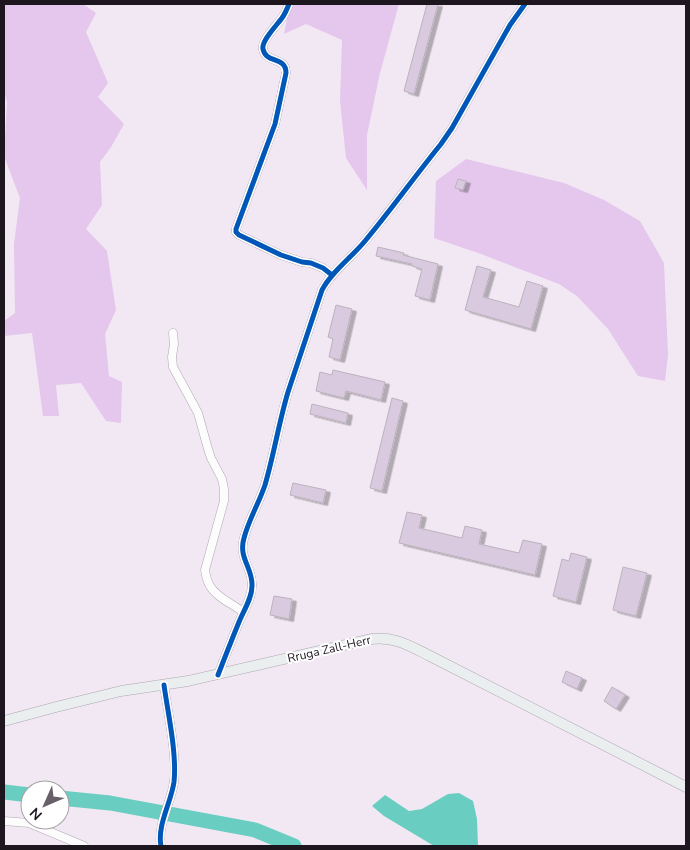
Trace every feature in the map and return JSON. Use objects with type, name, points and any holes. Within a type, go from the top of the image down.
[{"type":"main road","name":"Rruga Zall-Herr","points":[[4,722],[121,691],[218,675],[371,639],[390,638],[423,652],[686,787]]},
{"type":"street","points":[[289,4],[283,17],[263,44],[263,50],[266,55],[284,64],[286,73],[275,124],[236,232],[268,250],[291,259],[311,263],[323,268],[332,275]]},
{"type":"street","points":[[218,675],[252,587],[252,578],[242,548],[244,539],[264,488],[288,394],[322,290],[332,275],[365,241],[441,144],[510,25],[526,4]]},
{"type":"street","points":[[174,333],[173,367],[198,413],[211,458],[222,479],[224,490],[224,501],[205,570],[206,579],[216,594],[243,612]]},
{"type":"street","points":[[161,846],[160,838],[173,783],[174,769],[164,685]]},
{"type":"street","points":[[4,821],[29,823],[84,846]]},
{"type":"shaded area","points":[[4,4],[83,4],[96,13],[86,32],[108,83],[98,97],[124,124],[100,162],[102,205],[86,229],[107,251],[116,310],[105,334],[109,376],[122,382],[121,423],[106,421],[81,383],[56,385],[59,416],[43,416],[32,333],[4,336],[4,321],[15,313],[14,244],[20,198],[4,156],[7,102],[4,92]]},
{"type":"shaded area","points":[[290,4],[399,4],[380,73],[367,135],[367,190],[346,158],[340,101],[342,40],[306,24],[284,34]]},
{"type":"shaded area","points":[[466,159],[564,183],[604,200],[640,221],[664,263],[668,355],[665,381],[638,376],[608,329],[577,296],[559,284],[434,238],[436,181]]},
{"type":"shaded area","points":[[459,793],[473,801],[477,819],[478,846],[434,846],[384,816],[372,806],[385,795],[409,811],[422,809],[448,794]]},
{"type":"building","points":[[427,4],[438,4],[414,94],[404,91]]},
{"type":"building","points":[[458,179],[466,181],[463,190],[455,188]]},
{"type":"building","points":[[378,247],[438,264],[430,300],[415,296],[422,269],[412,266],[412,264],[376,256]]},
{"type":"building","points":[[477,266],[491,270],[483,297],[519,307],[527,281],[543,286],[531,329],[465,310]]},
{"type":"building","points":[[336,305],[352,309],[340,360],[329,357],[333,339],[328,337]]},
{"type":"building","points":[[333,370],[385,382],[381,400],[346,391],[344,398],[316,391],[320,372],[332,375]]},
{"type":"building","points":[[392,398],[403,401],[382,491],[370,488]]},
{"type":"building","points":[[312,404],[348,413],[346,423],[310,414]]},
{"type":"building","points":[[293,483],[326,490],[323,503],[290,495]]},
{"type":"building","points":[[407,512],[422,515],[419,528],[462,538],[465,526],[482,530],[479,544],[519,553],[523,540],[542,544],[535,575],[399,543]]},
{"type":"building","points":[[571,553],[587,557],[576,602],[553,596],[562,559],[569,561]]},
{"type":"building","points":[[623,567],[647,573],[636,616],[613,610]]},
{"type":"building","points":[[274,596],[292,599],[289,619],[270,615]]},
{"type":"building","points":[[566,671],[582,678],[577,689],[562,682]]},
{"type":"building","points":[[612,687],[625,695],[616,709],[604,701]]},
{"type":"waterway","points":[[4,792],[20,794]]},
{"type":"waterway","points":[[70,799],[110,803],[255,830],[294,846]]},
{"type":"cycle path","points":[[289,4],[263,46],[265,54],[283,64],[286,73],[275,124],[236,232],[281,255],[323,268],[332,275]]},
{"type":"cycle path","points":[[218,675],[251,595],[252,580],[244,557],[244,538],[265,485],[288,392],[322,290],[331,277],[375,229],[441,144],[510,25],[525,4]]},
{"type":"cycle path","points":[[161,846],[161,830],[174,782],[175,771],[164,685]]}]
